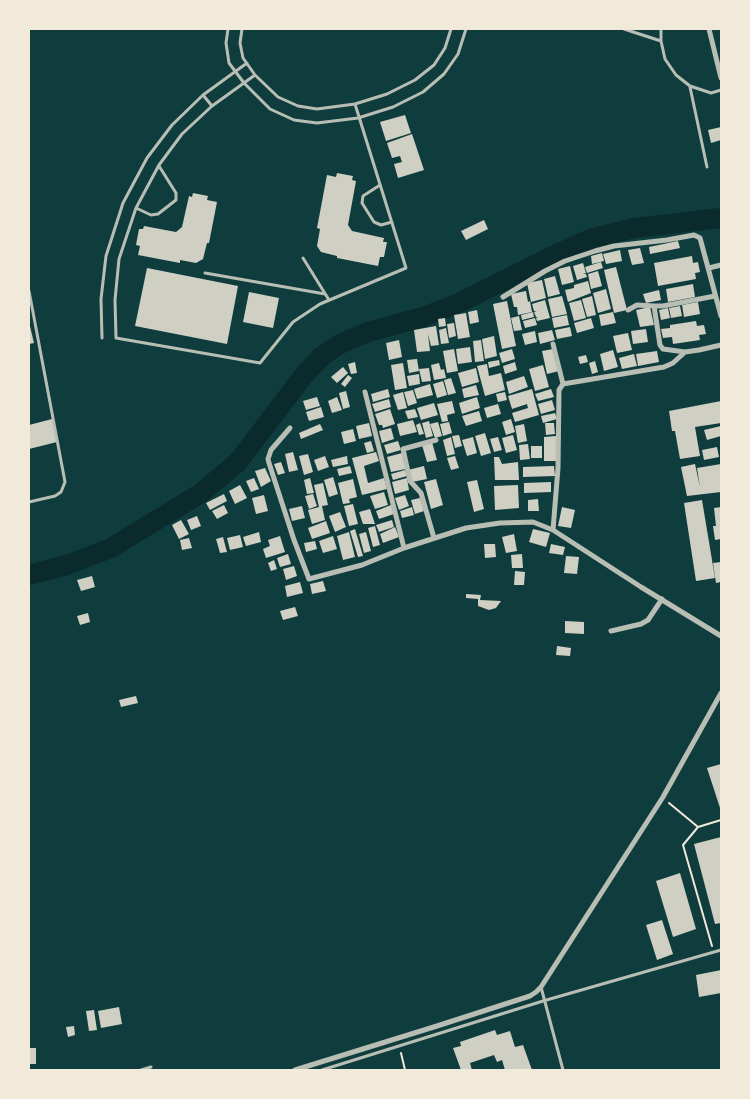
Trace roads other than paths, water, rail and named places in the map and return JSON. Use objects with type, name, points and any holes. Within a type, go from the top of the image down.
[{"type":"street","points":[[709,29],[721,78]]},
{"type":"street","points":[[503,297],[545,271],[565,261],[595,251],[614,246],[694,235],[700,238],[721,316]]},
{"type":"street","points":[[709,268],[721,265]]},
{"type":"street","points":[[628,310],[637,305],[663,306],[715,296]]},
{"type":"street","points":[[654,306],[660,345],[663,348],[685,352],[721,345]]},
{"type":"street","points":[[553,344],[563,384]]},
{"type":"street","points":[[554,530],[558,468],[559,390],[563,384],[664,367],[673,363],[685,352]]},
{"type":"street","points":[[365,392],[404,548]]},
{"type":"street","points":[[290,428],[272,450],[268,463],[309,579],[362,565],[404,548],[466,528],[500,523],[533,522],[554,530],[721,636]]},
{"type":"street","points":[[434,538],[421,493],[410,481],[403,449],[436,440]]},
{"type":"street","points":[[611,631],[645,623],[651,618],[662,599]]},
{"type":"street","points":[[295,1070],[530,996],[541,987],[663,797],[721,692]]},
{"type":"lane","points":[[228,29],[226,43],[229,63],[244,83],[270,109],[294,120],[316,123],[358,118],[392,107],[423,92],[444,74],[458,54],[466,29]]},
{"type":"lane","points":[[242,29],[240,43],[243,58],[255,75],[278,97],[298,106],[317,109],[355,104],[387,94],[415,80],[434,65],[445,48],[451,29]]},
{"type":"lane","points":[[624,29],[661,42]]},
{"type":"lane","points":[[661,29],[661,42],[666,59],[676,75],[690,86],[711,93],[721,90]]},
{"type":"lane","points":[[102,338],[101,299],[106,256],[123,203],[147,158],[172,125],[204,95],[247,63]]},
{"type":"lane","points":[[255,75],[212,106],[182,134],[159,165],[136,208],[120,259],[115,300],[116,338],[260,363],[293,322],[320,304],[406,268],[355,104]]},
{"type":"lane","points":[[690,86],[707,167]]},
{"type":"lane","points":[[204,95],[212,106]]},
{"type":"lane","points":[[136,208],[151,215],[158,214],[176,200],[176,192],[159,165]]},
{"type":"lane","points":[[380,185],[363,196],[362,203],[374,222],[380,226],[392,222]]},
{"type":"lane","points":[[303,258],[329,300]]},
{"type":"lane","points":[[205,273],[325,294]]},
{"type":"lane","points":[[29,291],[65,482],[61,492],[55,496],[29,502]]},
{"type":"lane","points":[[322,1070],[544,1001],[721,950]]},
{"type":"lane","points":[[541,987],[563,1070]]},
{"type":"lane","points":[[141,1070],[151,1067]]},
{"type":"waterway","points":[[29,575],[67,565],[111,548],[201,493],[238,462],[304,375],[322,356],[340,344],[368,332],[423,317],[459,303],[593,238],[634,228],[721,218]]}]
